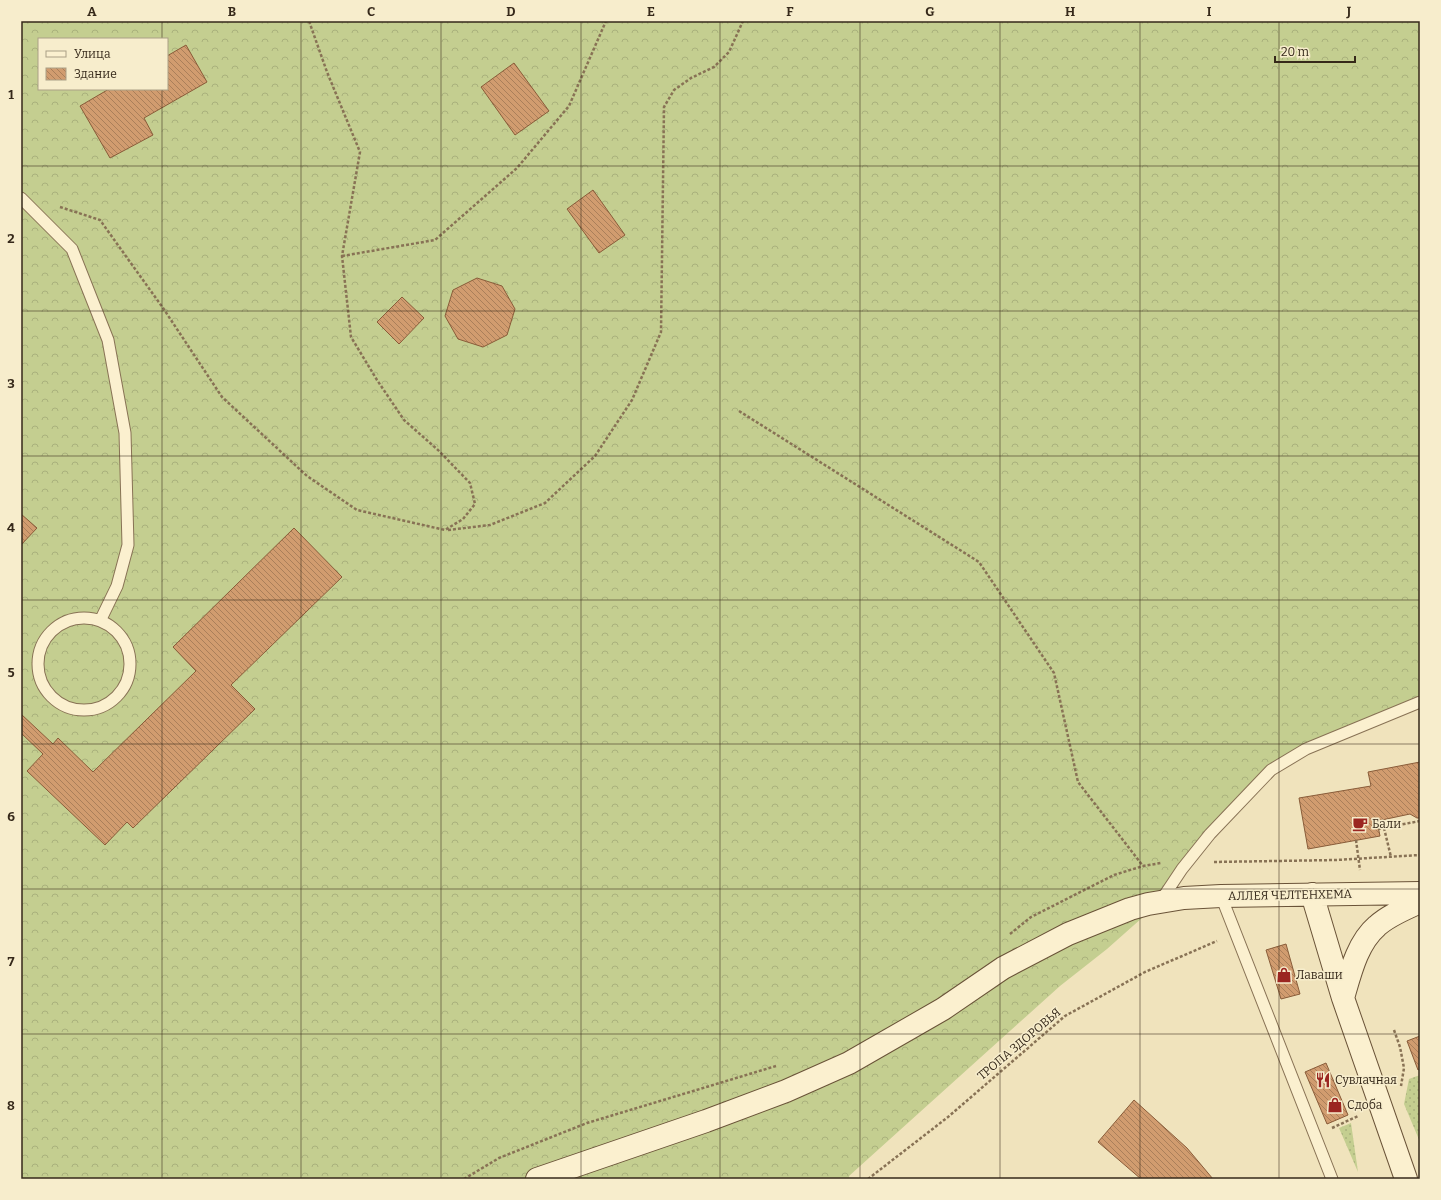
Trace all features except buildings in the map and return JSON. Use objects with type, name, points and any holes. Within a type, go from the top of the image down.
[{"type":"main road","name":"АЛЛЕЯ ЧЕЛТЕНХЕМА","points":[[537,1179],[706,1121],[793,1088],[849,1063],[943,1009],[1003,968],[1068,934],[1123,911],[1148,904],[1184,898],[1312,894],[1420,893]]},
{"type":"main road","points":[[1312,894],[1343,998],[1406,1179]]},
{"type":"main road","points":[[1343,998],[1360,948],[1376,926],[1397,912],[1420,902]]},
{"type":"lane","points":[[21,198],[72,249],[108,340],[125,433],[128,545],[117,586],[101,619]]},
{"type":"lane","points":[[83,617],[101,619],[116,630],[126,645],[131,663],[128,681],[118,696],[103,706],[85,711],[67,707],[52,698],[42,682],[37,665],[40,647],[50,632],[65,622],[83,617]]},
{"type":"lane","points":[[1160,902],[1182,869],[1210,834],[1271,770],[1306,749],[1420,702]]},
{"type":"lane","points":[[1221,896],[1332,1179]]},
{"type":"path","points":[[308,21],[360,152],[342,256],[351,337],[377,380],[404,420],[438,450],[470,483],[475,504],[463,519],[446,530]]},
{"type":"path","points":[[342,256],[435,240],[517,168],[569,106],[606,21]]},
{"type":"path","points":[[57,207],[100,220],[163,308],[222,397],[307,476],[357,510],[446,530],[490,525],[545,503],[595,456],[632,400],[661,332],[664,107],[674,90],[691,78],[714,67],[729,52],[743,21]]},
{"type":"path","points":[[739,411],[979,562],[1054,672],[1078,782],[1143,866]]},
{"type":"path","points":[[1378,829],[1420,822]]},
{"type":"path","points":[[1384,828],[1391,856]]},
{"type":"path","points":[[1214,862],[1336,860],[1420,855]]},
{"type":"path","points":[[1008,936],[1031,918],[1114,875],[1143,866],[1164,863]]},
{"type":"path","name":"ТРОПА ЗДОРОВЬЯ","points":[[868,1179],[948,1117],[1065,1016],[1145,972],[1219,940]]},
{"type":"path","points":[[464,1179],[499,1158],[587,1122],[783,1064]]},
{"type":"path","points":[[1328,1130],[1360,1116]]},
{"type":"green space","points":[[21,21],[1420,21],[1420,702],[1271,770],[1160,902],[1107,949],[1060,986],[849,1176],[850,1179],[21,1179]]},
{"type":"green space","points":[[1420,1075],[1420,1142],[1404,1104],[1409,1079]]},
{"type":"green space","points":[[1351,1123],[1358,1172],[1339,1128]]},
{"type":"place","name":"Бали","points":[[1360,824]]},
{"type":"place","name":"Лаваши","points":[[1284,975]]},
{"type":"place","name":"Сувлачная","points":[[1323,1080]]},
{"type":"place","name":"Сдоба","points":[[1335,1105]]}]
